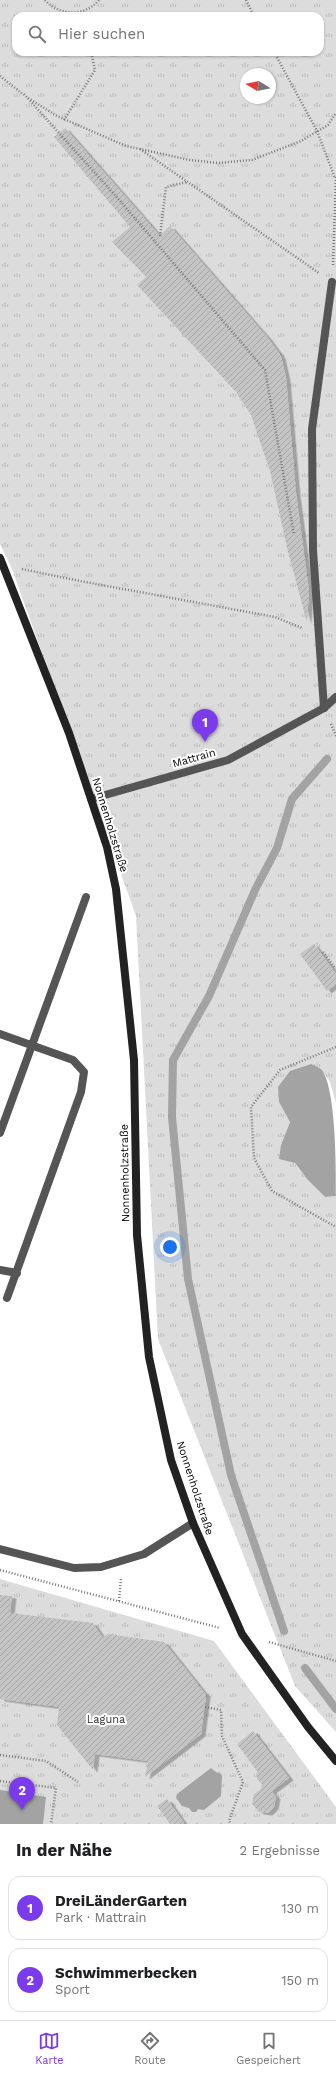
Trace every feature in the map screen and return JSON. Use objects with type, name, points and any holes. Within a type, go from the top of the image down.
[{"type":"street","points":[[324,708],[313,550],[312,430],[332,282]]},
{"type":"street","name":"Nonnenholzstraße","points":[[2,562],[69,733],[107,847],[116,889],[134,1060],[137,1235],[149,1358],[171,1460],[193,1523],[242,1634],[308,1727],[336,1761]]},
{"type":"street","name":"Mattrain","points":[[91,799],[228,760],[324,708],[336,697]]},
{"type":"street","points":[[0,1133],[86,897]]},
{"type":"street","points":[[0,1034],[73,1060],[84,1072],[81,1092],[7,1298]]},
{"type":"street","points":[[0,1270],[17,1273]]},
{"type":"street","points":[[0,1549],[74,1568],[101,1568],[144,1554],[193,1523]]},
{"type":"path","points":[[45,0],[54,8],[65,12],[82,11],[88,9],[99,0]]},
{"type":"path","points":[[246,0],[252,12]]},
{"type":"path","points":[[64,120],[95,70],[92,56]]},
{"type":"path","points":[[276,56],[317,131],[336,177],[332,282]]},
{"type":"path","points":[[0,76],[24,94],[64,120],[126,146],[190,160],[218,163],[252,160],[301,141],[328,125],[336,113]]},
{"type":"path","points":[[24,94],[121,202],[265,370],[295,539]]},
{"type":"path","points":[[138,148],[332,282]]},
{"type":"path","points":[[160,236],[166,187],[188,182]]},
{"type":"path","points":[[2,562],[80,582],[275,617],[319,635]]},
{"type":"path","points":[[323,952],[336,970]]},
{"type":"path","points":[[336,1047],[280,1070],[252,1107],[254,1158],[272,1191],[336,1227]]},
{"type":"path","points":[[0,1570],[242,1634],[336,1661]]},
{"type":"path","points":[[205,1707],[221,1710],[222,1736],[243,1782],[228,1821],[231,1824]]},
{"type":"path","points":[[0,1755],[46,1761],[78,1782]]},
{"type":"path","points":[[0,1781],[56,1788],[51,1824]]},
{"type":"green space","points":[[0,0],[336,0],[336,1103],[330,1082],[321,1069],[279,1102],[290,1122],[281,1145],[307,1179],[325,1197],[336,1196],[336,1732],[295,1686],[158,1339],[136,916],[12,569],[0,544]]},
{"type":"green space","name":"Laguna","points":[[0,1579],[214,1641],[336,1807],[336,1824],[0,1824]]},
{"type":"shaded area","points":[[311,1064],[322,1070],[327,1080],[330,1094],[333,1111],[336,1196],[325,1197],[307,1179],[295,1163],[279,1159],[281,1145],[290,1122],[279,1102],[278,1087],[290,1071]]},
{"type":"shaded area","points":[[211,1768],[222,1775],[221,1796],[204,1810],[198,1809],[196,1812],[192,1812],[189,1808],[182,1806],[176,1798],[177,1794]]},
{"type":"shaded area","points":[[0,1790],[46,1797],[43,1824],[0,1824]]},
{"type":"building","points":[[65,128],[160,236],[170,226],[268,338],[281,356],[286,378],[296,493],[309,591],[307,622],[288,552],[270,471],[251,415],[236,392],[137,285],[146,277],[112,242],[130,227],[54,137]]},
{"type":"building","points":[[314,944],[336,974],[336,984],[327,991],[300,954]]},
{"type":"building","points":[[0,1595],[12,1596],[10,1613],[93,1623],[102,1637],[108,1634],[164,1642],[206,1695],[201,1734],[145,1777],[148,1761],[95,1754],[93,1770],[57,1725],[59,1707],[0,1699]]},
{"type":"building","points":[[253,1731],[289,1778],[273,1790],[272,1792],[276,1797],[274,1807],[268,1813],[259,1812],[252,1804],[254,1794],[261,1789],[262,1784],[257,1779],[257,1771],[237,1744]]},
{"type":"building","points":[[167,1799],[184,1823],[170,1824],[157,1806]]},
{"type":"waterway","points":[[284,1631],[231,1475],[188,1279],[172,1117],[173,1060],[209,996],[255,890],[277,848],[292,799],[327,759]]},
{"type":"waterway","points":[[305,1668],[336,1709]]},
{"type":"place","name":"DreiLänderGarten","points":[[205,742]]},
{"type":"place","name":"Schwimmerbecken","points":[[22,1810]]}]
